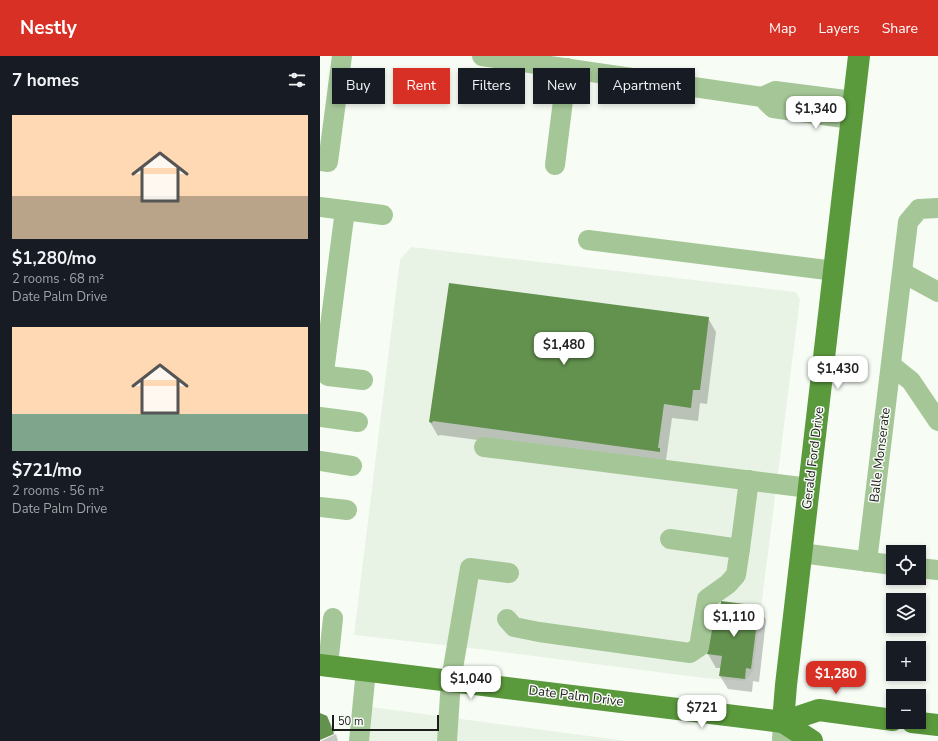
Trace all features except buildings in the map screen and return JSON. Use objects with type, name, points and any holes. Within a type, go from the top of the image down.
[{"type":"main road","name":"Gerald Ford Drive","points":[[783,731],[801,553],[859,56]]},
{"type":"main road","name":"Date Palm Drive","points":[[324,665],[451,680],[783,731],[812,741]]},
{"type":"main road","name":"Date Palm Drive","points":[[783,731],[819,710],[886,719]]},
{"type":"main road","points":[[926,724],[938,725]]},
{"type":"street","points":[[320,161],[328,162],[342,56]]},
{"type":"street","points":[[482,56],[516,58],[567,68]]},
{"type":"street","points":[[590,71],[762,97],[773,108],[787,101],[852,110]]},
{"type":"street","points":[[555,165],[563,104]]},
{"type":"street","points":[[320,207],[384,214]]},
{"type":"street","name":"Balle Monserate","points":[[867,562],[903,274],[908,222],[928,209]]},
{"type":"street","points":[[345,210],[324,372],[328,376],[363,380]]},
{"type":"street","points":[[588,240],[835,271]]},
{"type":"street","points":[[903,274],[938,292]]},
{"type":"street","points":[[891,365],[911,381],[938,421]]},
{"type":"street","points":[[320,417],[358,422]]},
{"type":"street","points":[[484,447],[809,488]]},
{"type":"street","points":[[320,461],[352,466]]},
{"type":"street","points":[[507,619],[514,627],[539,632],[690,653],[699,647],[707,599],[728,584],[736,575],[749,480]]},
{"type":"street","points":[[320,507],[347,510]]},
{"type":"street","points":[[670,539],[740,550]]},
{"type":"street","points":[[801,553],[886,564]]},
{"type":"street","points":[[447,741],[451,680],[470,568],[509,573]]},
{"type":"street","points":[[926,569],[938,570]]},
{"type":"street","points":[[324,665],[333,618]]},
{"type":"street","points":[[359,741],[366,670]]},
{"type":"shaded area","points":[[411,247],[796,292],[800,299],[753,671],[745,681],[704,678],[487,650],[354,635],[400,260]]},
{"type":"shaded area","points":[[371,707],[626,741],[349,741]]}]
